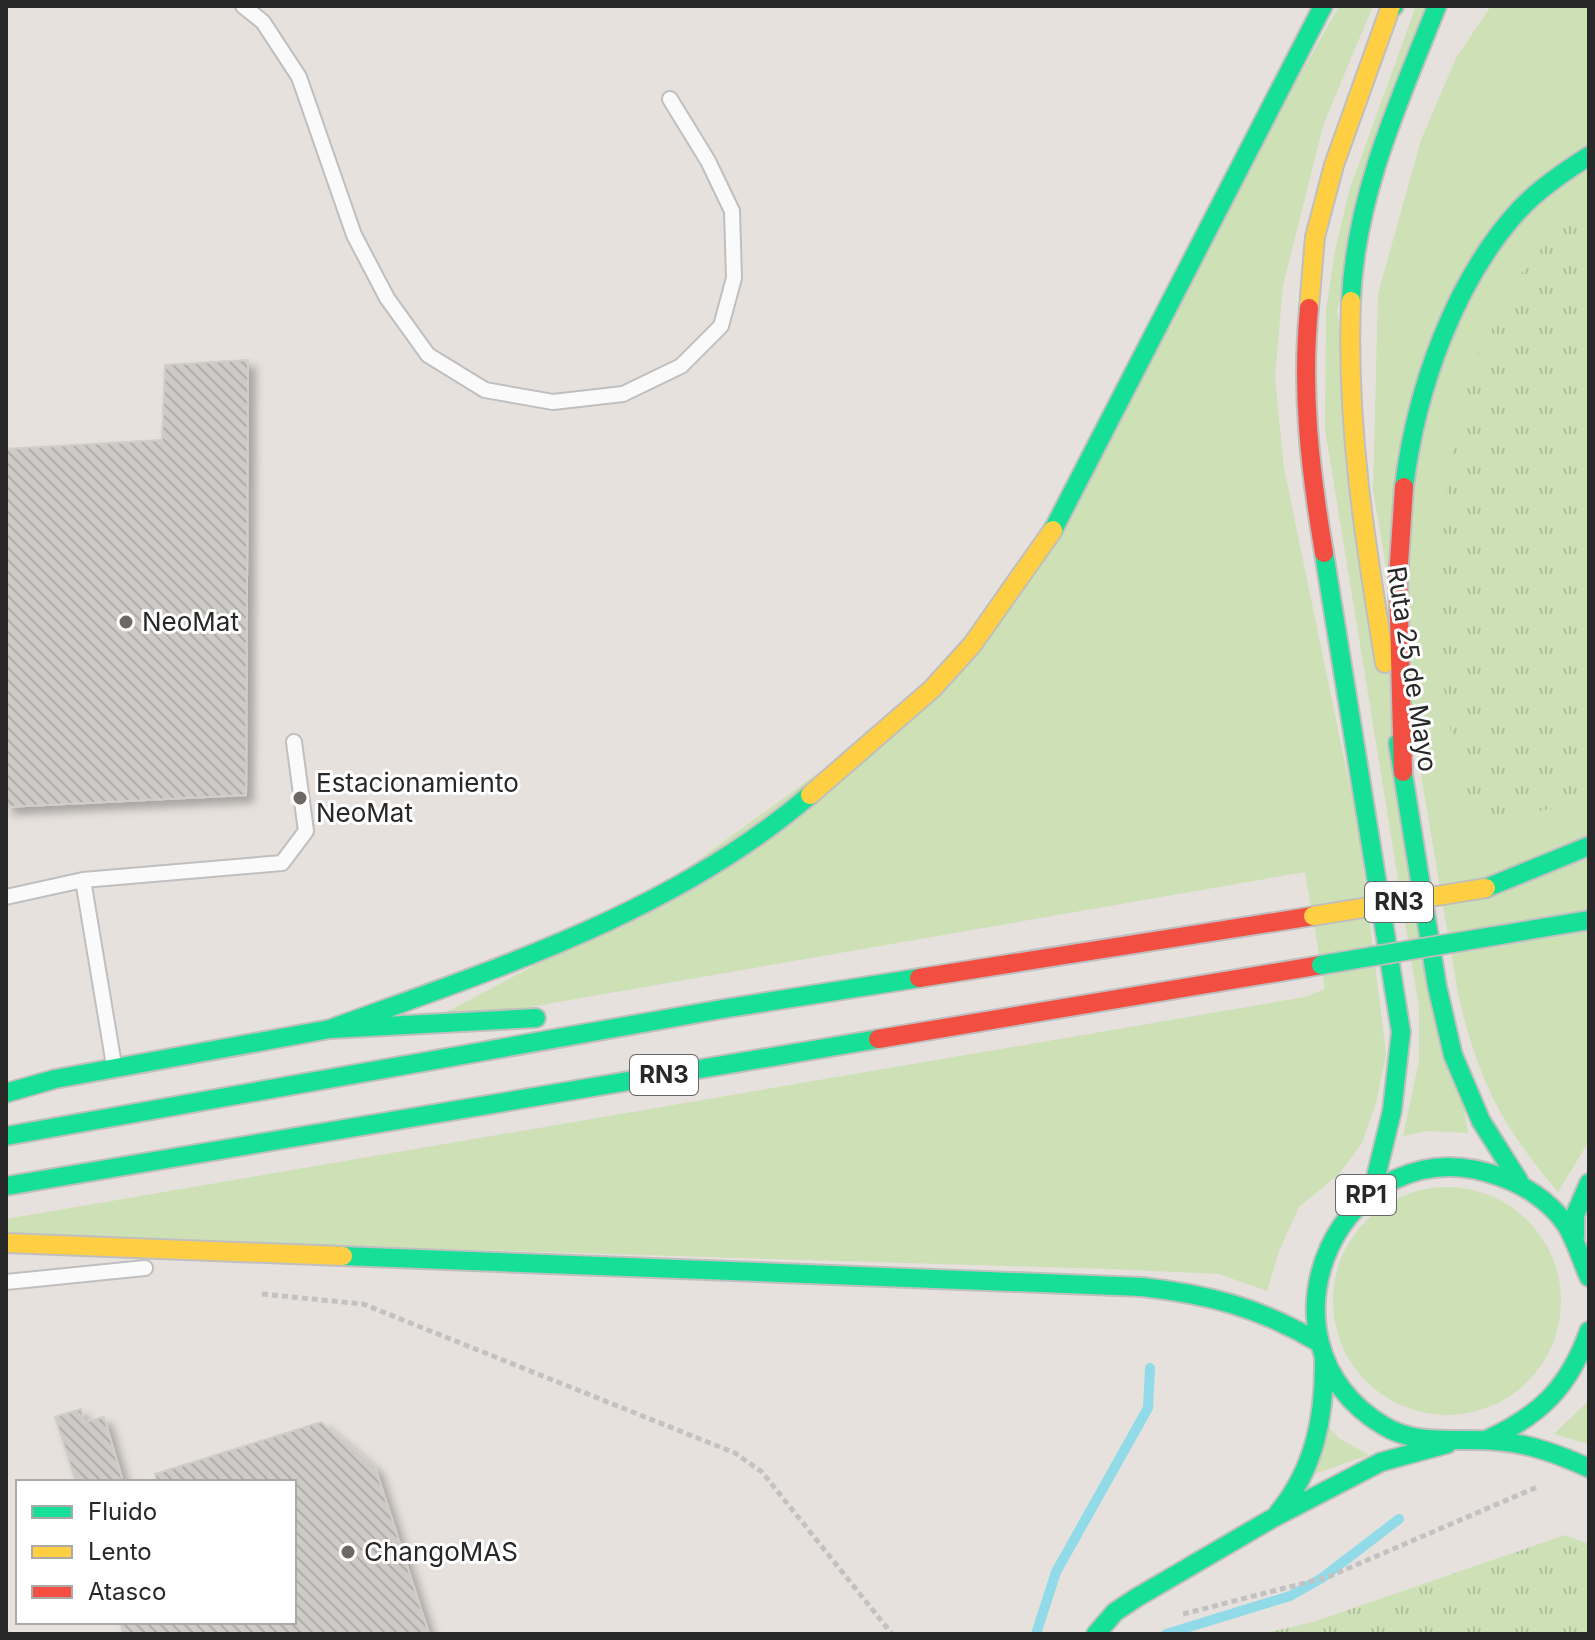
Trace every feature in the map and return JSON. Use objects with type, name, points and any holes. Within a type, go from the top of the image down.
[{"type":"main road","points":[[330,1029],[553,948],[687,881],[790,812],[932,689],[972,645],[1046,543],[1323,6]]},
{"type":"main road","name":"Ruta 25 de Mayo","points":[[1437,6],[1375,170],[1360,234],[1349,331],[1348,422],[1353,470],[1437,986],[1453,1055],[1481,1121],[1519,1181]]},
{"type":"main road","points":[[1373,1189],[1386,1147],[1399,1073],[1399,1008],[1312,481],[1303,372],[1315,237],[1334,165],[1392,7]]},
{"type":"main road","points":[[1403,772],[1399,588],[1402,513],[1413,443],[1440,345],[1475,270],[1514,215],[1555,177],[1589,156]]},
{"type":"main road","points":[[1486,888],[1589,846]]},
{"type":"main road","name":"RN3","points":[[6,1136],[722,1009],[1574,874]]},
{"type":"main road","name":"RN3","points":[[6,1186],[1589,920]]},
{"type":"main road","points":[[6,1093],[55,1079],[330,1029],[722,1009]]},
{"type":"main road","points":[[6,1078],[55,1079]]},
{"type":"main road","name":"RP1","points":[[1589,1277],[1575,1237],[1542,1196],[1519,1181],[1483,1168],[1445,1164],[1408,1171],[1373,1189],[1342,1218],[1321,1256],[1313,1299],[1321,1350],[1339,1386],[1373,1418],[1415,1439],[1447,1444],[1486,1440],[1524,1425],[1556,1399],[1579,1365],[1589,1331]]},
{"type":"main road","points":[[1575,1237],[1575,1215],[1589,1183]]},
{"type":"main road","points":[[6,1243],[299,1252],[1180,1291],[1252,1305],[1281,1318],[1321,1350],[1324,1405],[1316,1440],[1295,1495],[1273,1518]]},
{"type":"main road","name":"RP1","points":[[1486,1440],[1551,1453],[1589,1468]]},
{"type":"main road","points":[[1096,1634],[1115,1612],[1136,1598],[1273,1518],[1381,1462],[1447,1444]]},
{"type":"lane","points":[[243,6],[263,22],[299,77],[354,235],[387,298],[428,355],[485,390],[553,402],[623,394],[681,366],[721,326],[734,278],[732,211],[708,161],[670,99]]},
{"type":"lane","points":[[6,897],[83,880],[282,863],[306,831],[294,742]]},
{"type":"lane","points":[[83,880],[114,1068]]},
{"type":"lane","points":[[6,1282],[299,1252]]},
{"type":"path","points":[[247,1292],[363,1304],[735,1453],[762,1472],[892,1634]]},
{"type":"path","points":[[1174,1617],[1213,1603],[1328,1577],[1521,1491],[1548,1484]]},
{"type":"green space","points":[[1339,6],[1373,6],[1324,123],[1283,285],[1275,378],[1284,468],[1358,826],[1386,1054],[1376,1103],[1362,1143],[1339,1174],[1299,1207],[1279,1251],[1267,1291],[1219,1274],[1108,1269],[6,1236],[6,1219],[1305,997],[1325,989],[1305,872],[420,1026],[600,931],[963,668]]},
{"type":"green space","points":[[1416,6],[1426,6],[1337,311],[1468,1133],[1427,1131],[1403,1136],[1419,1061],[1419,1008],[1325,429],[1326,310],[1349,191]]},
{"type":"green space","points":[[1491,6],[1589,6],[1589,1141],[1558,1192],[1521,1145],[1494,1100],[1474,1052],[1458,994],[1373,490],[1378,294],[1421,140],[1456,58]]},
{"type":"green space","points":[[1589,205],[1589,796],[1562,807],[1465,823],[1442,676],[1439,600],[1445,503],[1455,429],[1468,374],[1520,275],[1562,222]]},
{"type":"green space","points":[[1447,1187],[1491,1195],[1528,1220],[1553,1257],[1561,1301],[1553,1345],[1528,1382],[1491,1407],[1447,1415],[1403,1407],[1366,1382],[1341,1345],[1333,1301],[1341,1257],[1366,1220],[1403,1195]]},
{"type":"green space","points":[[1589,1400],[1589,1444],[1554,1434]]},
{"type":"green space","points":[[1327,1426],[1340,1439],[1369,1455],[1314,1474]]},
{"type":"green space","points":[[1565,1535],[1589,1544],[1589,1634],[1262,1634],[1313,1622]]},
{"type":"building","name":"NeoMat","points":[[248,360],[246,795],[6,807],[6,449],[162,440],[165,365]]},
{"type":"building","points":[[81,1409],[84,1422],[104,1417],[122,1480],[75,1480],[55,1417]]},
{"type":"building","name":"ChangoMAS","points":[[321,1422],[375,1467],[429,1634],[123,1634],[120,1624],[296,1624],[296,1480],[156,1480],[155,1474]]},
{"type":"waterway","points":[[1036,1634],[1056,1572],[1148,1408],[1150,1368]]},
{"type":"waterway","points":[[1166,1634],[1290,1596],[1322,1578],[1399,1519]]},
{"type":"traffic: fast","points":[[1053,530],[1323,6]]},
{"type":"traffic: fast","points":[[1390,10],[1394,6]]},
{"type":"traffic: fast","points":[[1351,301],[1354,262],[1370,187],[1394,114],[1437,6]]},
{"type":"traffic: fast","points":[[1404,487],[1418,413],[1429,375],[1442,338],[1476,268],[1497,237],[1529,200],[1589,156]]},
{"type":"traffic: fast","points":[[1324,553],[1401,1032],[1392,1111],[1373,1189]]},
{"type":"traffic: fast","points":[[1398,743],[1437,986],[1453,1055],[1481,1121],[1519,1181]]},
{"type":"traffic: fast","points":[[330,1029],[519,959],[642,905],[701,873],[757,836],[810,795]]},
{"type":"traffic: fast","points":[[1486,888],[1589,846]]},
{"type":"traffic: fast","points":[[1494,936],[1589,920]]},
{"type":"traffic: fast","points":[[1321,965],[1494,936]]},
{"type":"traffic: fast","points":[[6,1136],[722,1009],[919,978]]},
{"type":"traffic: fast","points":[[6,1093],[55,1079],[330,1029],[536,1018]]},
{"type":"traffic: fast","points":[[6,1186],[878,1039]]},
{"type":"traffic: fast","points":[[1589,1277],[1568,1228],[1544,1201],[1501,1177],[1445,1167],[1396,1179],[1357,1207],[1330,1247],[1317,1294],[1320,1343],[1341,1388],[1384,1426],[1397,1433],[1425,1439],[1520,1444],[1589,1468]]},
{"type":"traffic: fast","points":[[1575,1237],[1575,1215],[1589,1183]]},
{"type":"traffic: fast","points":[[343,1256],[1142,1287],[1233,1304],[1276,1320],[1318,1342]]},
{"type":"traffic: fast","points":[[1486,1440],[1522,1421],[1550,1398],[1572,1368],[1589,1331]]},
{"type":"traffic: fast","points":[[1278,1513],[1301,1478],[1315,1440],[1320,1421],[1324,1358]]},
{"type":"traffic: fast","points":[[1096,1634],[1115,1612],[1136,1598],[1273,1518],[1381,1462],[1447,1444]]},
{"type":"traffic: slow","points":[[1309,308],[1315,237],[1334,165],[1391,6]]},
{"type":"traffic: slow","points":[[1351,301],[1354,438],[1385,663]]},
{"type":"traffic: slow","points":[[810,795],[932,689],[972,645],[1053,530]]},
{"type":"traffic: slow","points":[[1313,916],[1486,888]]},
{"type":"traffic: slow","points":[[6,1243],[343,1256]]},
{"type":"traffic: jam","points":[[1309,308],[1306,370],[1308,431],[1324,553]]},
{"type":"traffic: jam","points":[[1403,772],[1398,579],[1404,487]]},
{"type":"traffic: jam","points":[[919,978],[1313,916]]},
{"type":"traffic: jam","points":[[878,1039],[1321,965]]},
{"type":"place","name":"NeoMat","points":[[126,622]]},
{"type":"place","name":"Estacionamiento NeoMat","points":[[300,798]]},
{"type":"place","name":"ChangoMAS","points":[[348,1552]]}]
